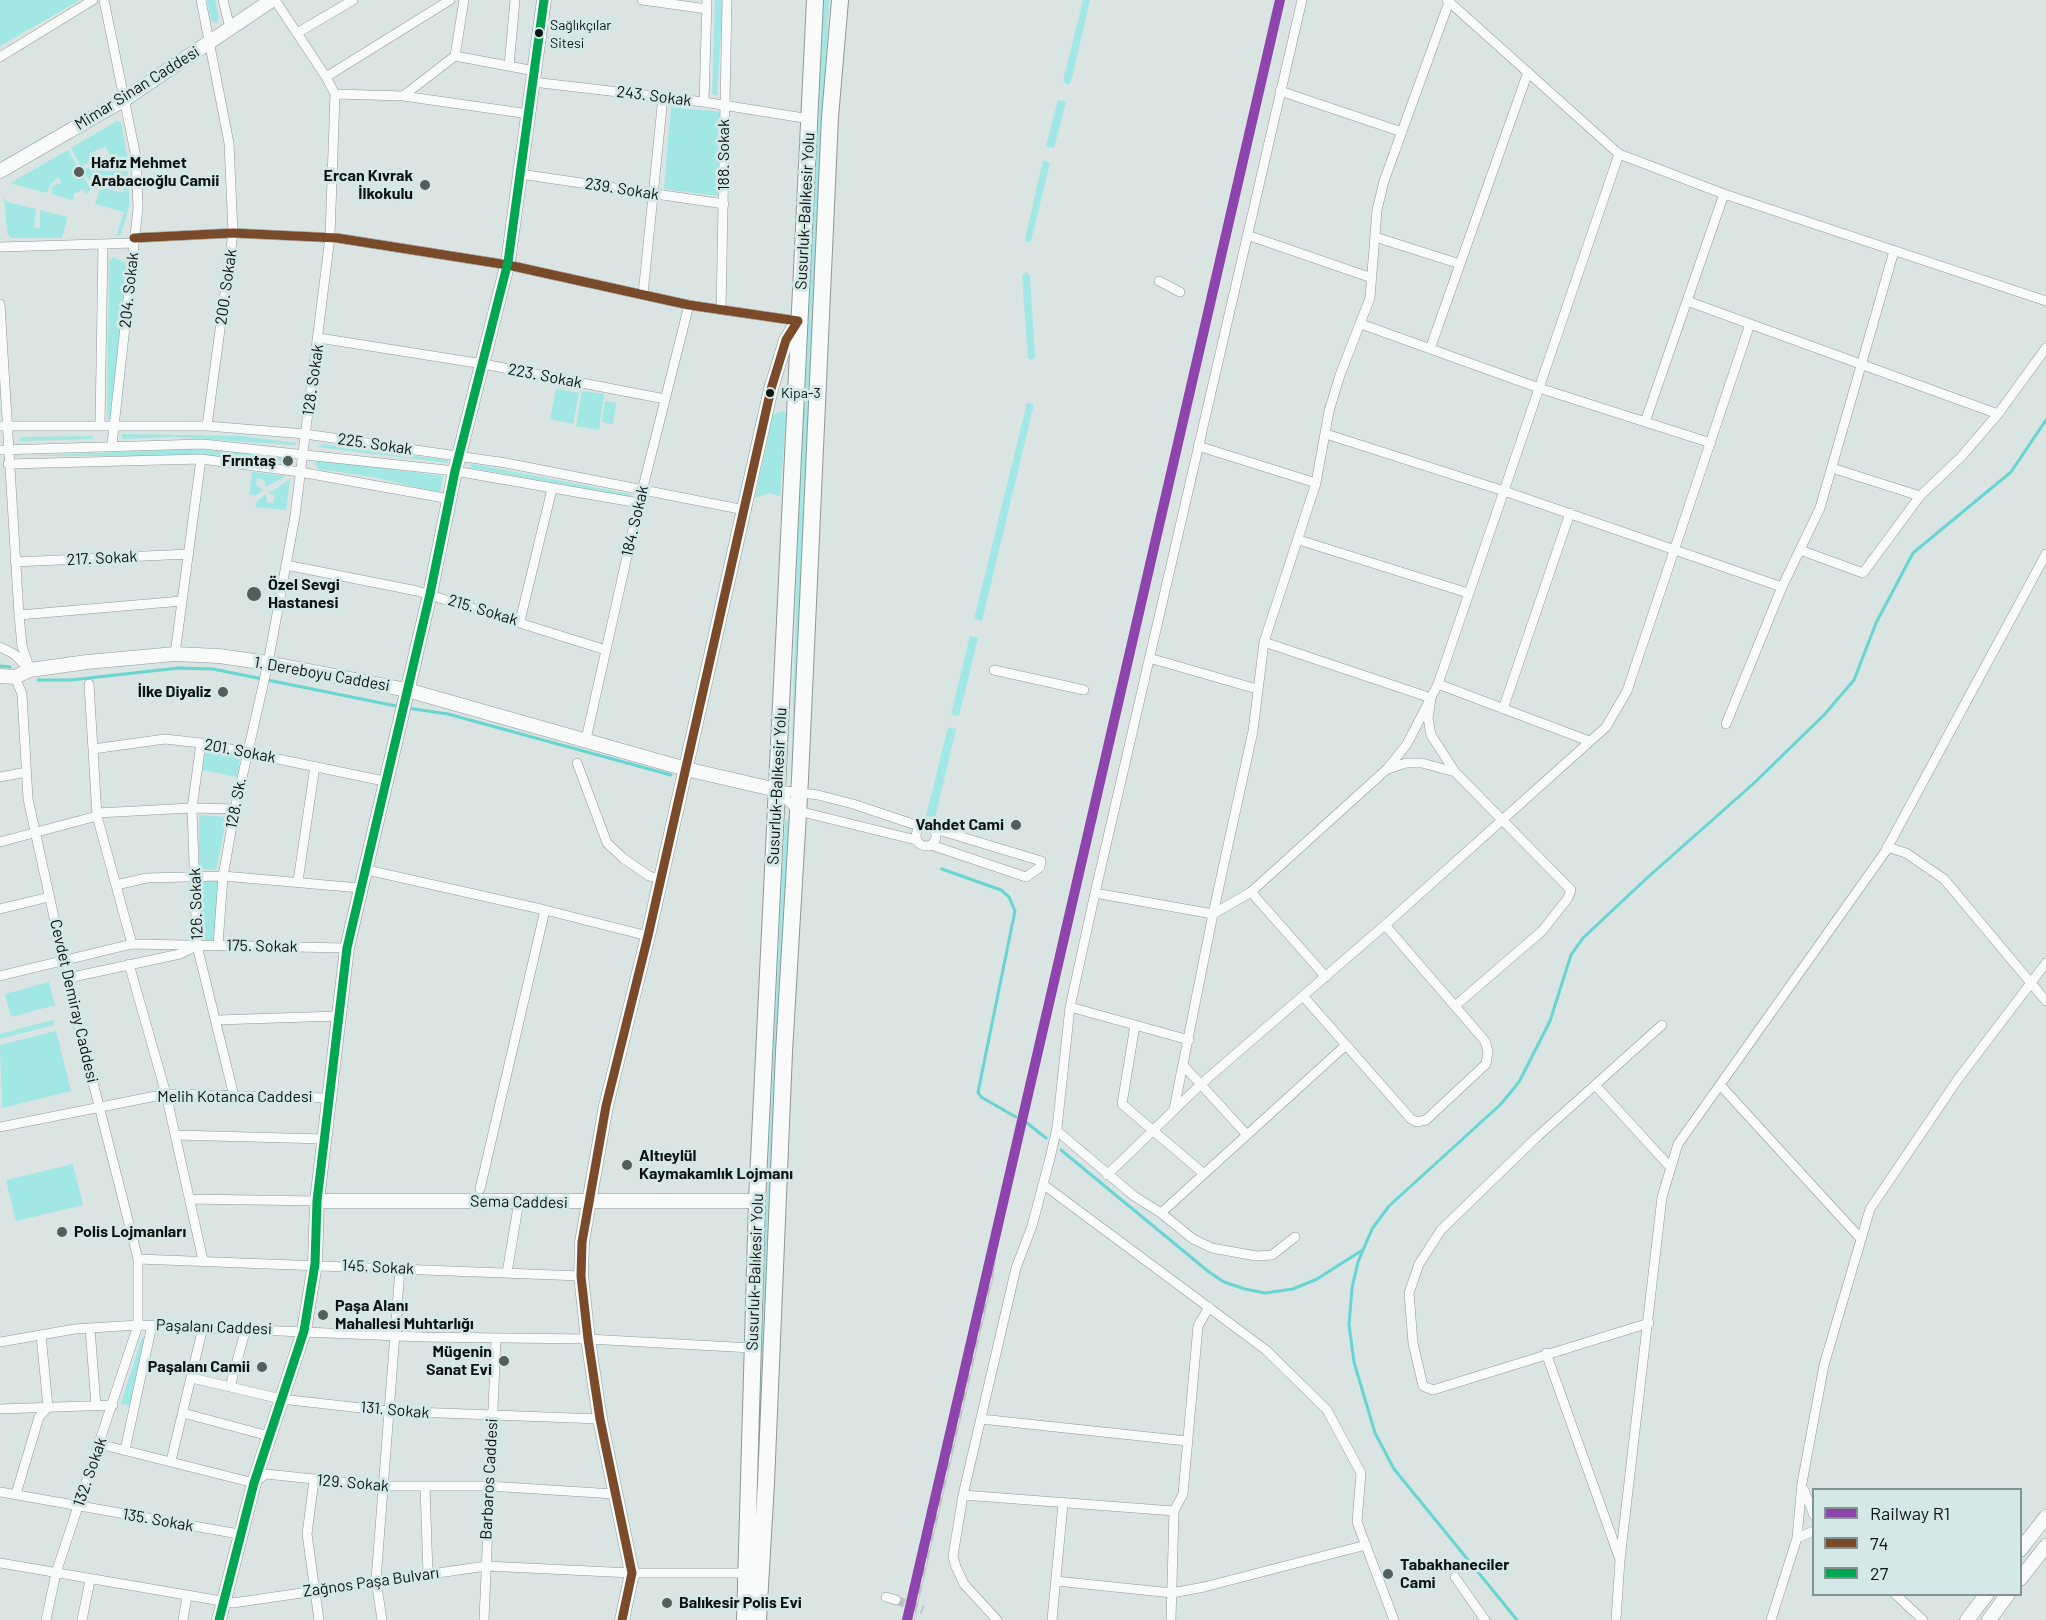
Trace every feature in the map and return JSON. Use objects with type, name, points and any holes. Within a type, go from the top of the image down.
[{"type":"highway","name":"Susurluk-Balıkesir Yolu","points":[[743,1620],[757,1201],[815,0]]},
{"type":"highway","name":"Susurluk-Balıkesir Yolu","points":[[758,1620],[830,117],[840,0]]},
{"type":"highway","name":"Susurluk-Balıkesir Yolu","points":[[764,1525],[765,1620]]},
{"type":"main road","name":"Mimar Sinan Caddesi","points":[[0,171],[124,99],[274,0]]},
{"type":"main road","points":[[219,1620],[239,1534],[304,1330],[315,1264],[317,1201],[347,948],[360,888],[367,870],[384,781],[430,594],[455,471],[508,265],[544,0]]},
{"type":"main road","points":[[622,1620],[632,1573],[600,1419],[581,1276],[582,1242],[606,1106],[648,936],[778,364],[786,340],[798,321]]},
{"type":"main road","name":"1. Dereboyu Caddesi","points":[[0,676],[15,677],[30,670],[175,654],[219,656],[265,675],[407,690],[586,739],[686,770],[777,790]]},
{"type":"main road","name":"Sema Caddesi","points":[[317,1201],[588,1203],[757,1201]]},
{"type":"main road","points":[[2022,1547],[2046,1517]]},
{"type":"main road","points":[[2022,1577],[2041,1560],[2046,1546]]},
{"type":"main road","points":[[1967,1620],[1985,1596]]},
{"type":"main road","points":[[1989,1620],[2007,1596]]},
{"type":"street","points":[[0,57],[93,0]]},
{"type":"street","name":"204. Sokak","points":[[104,0],[136,156],[138,208],[111,446]]},
{"type":"street","name":"200. Sokak","points":[[201,0],[229,143],[233,233],[207,426]]},
{"type":"street","points":[[223,0],[230,28]]},
{"type":"street","points":[[274,0],[335,94],[403,96],[529,114]]},
{"type":"street","points":[[297,33],[353,0]]},
{"type":"street","points":[[326,77],[450,0]]},
{"type":"street","points":[[403,96],[455,56],[464,0]]},
{"type":"street","points":[[509,66],[515,0]]},
{"type":"street","points":[[642,0],[707,4]]},
{"type":"street","name":"188. Sokak","points":[[721,310],[728,0]]},
{"type":"street","points":[[997,1620],[964,1584],[956,1567],[953,1556],[963,1496],[1016,1268],[1044,1185],[1056,1130],[1070,1007],[1302,0]]},
{"type":"street","points":[[1174,1109],[1253,731],[1264,642],[1316,483],[1340,375],[1370,298],[1377,210],[1384,181],[1448,1],[1618,154],[1724,194],[2046,301]]},
{"type":"street","name":"188. Sokak","points":[[704,102],[707,4]]},
{"type":"street","name":"243. Sokak","points":[[455,56],[509,66],[534,77],[810,119]]},
{"type":"street","points":[[1430,349],[1528,72]]},
{"type":"street","points":[[1280,91],[1402,132]]},
{"type":"street","name":"128. Sokak","points":[[265,675],[286,565],[319,338],[330,237],[335,94]]},
{"type":"street","points":[[643,294],[663,97]]},
{"type":"street","points":[[1095,893],[1213,914],[1251,892],[1387,769],[1407,744],[1437,684],[1618,154]]},
{"type":"street","name":"239. Sokak","points":[[520,174],[724,204]]},
{"type":"street","points":[[1645,422],[1724,194]]},
{"type":"street","points":[[0,247],[103,244],[233,233],[330,237],[508,265],[689,305],[798,321]]},
{"type":"street","points":[[1247,235],[1372,278]]},
{"type":"street","points":[[1375,237],[1460,264]]},
{"type":"street","name":"204. Sokak","points":[[100,425],[103,244]]},
{"type":"street","points":[[1726,724],[1782,587],[1820,508],[1894,251]]},
{"type":"street","points":[[1159,281],[1180,292]]},
{"type":"street","points":[[1687,302],[1998,414]]},
{"type":"street","points":[[0,304],[4,450],[8,464],[22,646],[30,670]]},
{"type":"street","name":"184. Sokak","points":[[586,739],[642,490],[689,305]]},
{"type":"street","points":[[1361,324],[1539,388],[1711,442]]},
{"type":"street","points":[[1107,1175],[1201,1084],[1385,925],[1606,727],[1627,691],[1750,324]]},
{"type":"street","name":"223. Sokak","points":[[319,338],[483,364],[665,399]]},
{"type":"street","points":[[1800,550],[1863,573],[1920,496],[1961,457],[1998,414],[2046,348]]},
{"type":"street","name":"225. Sokak","points":[[3,426],[207,426],[305,434],[459,456],[745,510]]},
{"type":"street","points":[[1326,434],[1570,513],[1782,587]]},
{"type":"street","name":"225. Sokak","points":[[4,450],[203,444],[455,471],[639,503]]},
{"type":"street","points":[[1198,446],[1316,483]]},
{"type":"street","points":[[8,464],[201,459],[300,471],[450,499]]},
{"type":"street","points":[[175,654],[201,459]]},
{"type":"street","points":[[1832,468],[1920,496]]},
{"type":"street","points":[[520,621],[552,489]]},
{"type":"street","points":[[1503,709],[1570,513]]},
{"type":"street","points":[[1299,540],[1468,593]]},
{"type":"street","name":"217. Sokak","points":[[15,562],[189,554]]},
{"type":"street","points":[[1616,1620],[1620,1560],[1662,1197],[1678,1144],[1722,1086],[1887,848],[2046,555]]},
{"type":"street","name":"215. Sokak","points":[[286,565],[430,594],[606,650]]},
{"type":"street","points":[[19,615],[182,601]]},
{"type":"street","points":[[1264,642],[1431,698]]},
{"type":"street","points":[[0,647],[14,654],[30,670]]},
{"type":"street","points":[[1149,658],[1257,689]]},
{"type":"street","points":[[994,670],[1084,690]]},
{"type":"street","name":"128. Sk.","points":[[218,945],[223,876],[246,752],[265,675]]},
{"type":"street","name":"Cevdet Demiray Caddesi","points":[[15,677],[22,694],[28,799],[35,833],[98,1106],[138,1259],[138,1325]]},
{"type":"street","points":[[89,684],[97,815],[132,944]]},
{"type":"street","points":[[1437,684],[1589,741]]},
{"type":"street","points":[[1431,698],[1428,718],[1431,735],[1455,772],[1571,890],[1568,898],[1542,931],[1455,1006]]},
{"type":"street","name":"201. Sokak","points":[[93,749],[165,739],[201,743],[384,781]]},
{"type":"street","name":"126. Sokak","points":[[201,743],[192,807],[197,946],[234,1096]]},
{"type":"street","points":[[577,763],[607,843],[622,858],[649,876],[661,879]]},
{"type":"street","points":[[1387,769],[1406,763],[1422,763],[1455,772]]},
{"type":"street","points":[[297,881],[315,766]]},
{"type":"street","points":[[0,777],[26,772]]},
{"type":"street","points":[[777,790],[853,804],[1041,861],[1040,867],[1026,877],[930,845],[921,845],[916,840],[798,811],[777,790]]},
{"type":"street","points":[[0,842],[97,815],[192,807],[235,808]]},
{"type":"street","points":[[916,840],[916,834],[927,827]]},
{"type":"street","points":[[927,827],[936,837],[930,845]]},
{"type":"street","points":[[1887,848],[1906,853],[1944,879],[2046,1001]]},
{"type":"street","points":[[367,870],[648,936]]},
{"type":"street","points":[[116,885],[132,879],[223,876],[360,888]]},
{"type":"street","points":[[1251,892],[1326,977]]},
{"type":"street","points":[[0,909],[49,897]]},
{"type":"street","points":[[480,1189],[545,910]]},
{"type":"street","points":[[1303,996],[1411,1119],[1418,1122],[1426,1120],[1486,1064],[1488,1052],[1485,1041],[1385,925]]},
{"type":"street","name":"175. Sokak","points":[[0,976],[132,944],[347,948]]},
{"type":"street","points":[[68,978],[180,954],[197,946]]},
{"type":"street","points":[[1771,1620],[1797,1538],[1802,1483],[1824,1365],[1870,1209],[1958,1079],[2046,963]]},
{"type":"street","points":[[129,964],[166,1094],[203,1260]]},
{"type":"street","points":[[1070,1007],[1189,1040]]},
{"type":"street","points":[[217,1020],[338,1016]]},
{"type":"street","points":[[1135,1025],[1122,1104],[1204,1173]]},
{"type":"street","points":[[1649,1323],[1546,1353],[1433,1390],[1424,1386],[1413,1343],[1409,1293],[1419,1264],[1441,1230],[1538,1136],[1662,1025]]},
{"type":"street","points":[[1161,1213],[1346,1045]]},
{"type":"street","points":[[1184,1066],[1247,1135]]},
{"type":"street","points":[[1596,1086],[1671,1168]]},
{"type":"street","points":[[1722,1086],[1861,1239]]},
{"type":"street","name":"Melih Kotanca Caddesi","points":[[0,1127],[166,1094],[328,1098]]},
{"type":"street","points":[[1056,1130],[1107,1175],[1203,1244],[1256,1256],[1272,1255],[1294,1237]]},
{"type":"street","points":[[176,1135],[324,1139]]},
{"type":"street","points":[[1044,1185],[1266,1350],[1328,1410],[1360,1473],[1357,1522],[1394,1620]]},
{"type":"street","points":[[190,1199],[317,1201]]},
{"type":"street","points":[[507,1273],[519,1201]]},
{"type":"street","name":"145. Sokak","points":[[138,1259],[581,1276]]},
{"type":"street","points":[[382,1620],[376,1581],[381,1486],[400,1269]]},
{"type":"street","points":[[1171,1620],[1174,1511],[1183,1494],[1198,1326],[1209,1306]]},
{"type":"street","name":"132. Sokak","points":[[46,1620],[56,1573],[138,1325]]},
{"type":"street","points":[[125,1450],[152,1325]]},
{"type":"street","name":"Paşalanı Caddesi","points":[[0,1342],[90,1328],[152,1325],[496,1338],[588,1339],[752,1348]]},
{"type":"street","points":[[171,1461],[203,1327]]},
{"type":"street","points":[[90,1328],[96,1406]]},
{"type":"street","points":[[230,1387],[246,1328]]},
{"type":"street","points":[[16,1494],[39,1417],[48,1407],[41,1335]]},
{"type":"street","name":"Barbaros Caddesi","points":[[484,1620],[496,1338]]},
{"type":"street","points":[[1546,1353],[1620,1560]]},
{"type":"street","name":"131. Sokak","points":[[192,1378],[281,1399],[388,1411],[492,1417],[600,1419]]},
{"type":"street","points":[[0,1409],[113,1405]]},
{"type":"street","points":[[183,1413],[269,1436]]},
{"type":"street","points":[[981,1419],[1187,1441]]},
{"type":"street","name":"129. Sokak","points":[[99,1444],[254,1483],[266,1474],[381,1486],[489,1486],[614,1494]]},
{"type":"street","points":[[314,1480],[307,1534],[319,1620]]},
{"type":"street","points":[[1802,1483],[1812,1510]]},
{"type":"street","points":[[425,1487],[428,1574]]},
{"type":"street","name":"135. Sokak","points":[[0,1492],[239,1534]]},
{"type":"street","points":[[963,1496],[1174,1511]]},
{"type":"street","points":[[1052,1620],[1063,1504]]},
{"type":"street","points":[[1797,1538],[1812,1532]]},
{"type":"street","points":[[1056,1581],[1172,1593],[1204,1587],[1366,1545]]},
{"type":"street","name":"Zağnos Paşa Bulvarı","points":[[0,1563],[233,1603],[486,1566],[632,1573],[746,1573]]},
{"type":"street","points":[[1455,1578],[1485,1620]]},
{"type":"street","points":[[82,1620],[90,1580]]},
{"type":"street","points":[[183,1620],[187,1596]]},
{"type":"street","points":[[1897,1596],[1923,1620]]},
{"type":"shaded area","points":[[0,0],[80,0],[0,46]]},
{"type":"shaded area","points":[[207,0],[215,0],[219,18],[216,23],[211,21]]},
{"type":"shaded area","points":[[715,0],[723,0],[717,96],[712,94]]},
{"type":"shaded area","points":[[824,0],[829,0],[791,779],[798,534]]},
{"type":"shaded area","points":[[1083,0],[1090,0],[1071,82],[1067,85],[1063,81]]},
{"type":"shaded area","points":[[1058,100],[1066,102],[1054,148],[1046,146]]},
{"type":"shaded area","points":[[671,107],[722,112],[719,196],[664,189]]},
{"type":"shaded area","points":[[117,121],[121,123],[128,161],[128,181],[104,177],[102,185],[94,189],[83,170],[95,164],[99,170],[114,162],[105,146],[89,154],[93,160],[81,167],[71,148]]},
{"type":"shaded area","points":[[68,150],[91,190],[86,194],[83,189],[74,194],[73,200],[51,194],[53,186],[62,183],[58,177],[50,185],[47,193],[10,183]]},
{"type":"shaded area","points":[[1043,161],[1050,163],[1031,241],[1026,243],[1025,238]]},
{"type":"shaded area","points":[[129,185],[129,206],[121,234],[116,237],[124,212],[95,204],[99,191],[104,188],[123,193],[125,186]]},
{"type":"shaded area","points":[[4,197],[7,202],[36,209],[34,228],[40,228],[40,210],[68,217],[62,238],[11,238],[7,233]]},
{"type":"shaded area","points":[[113,257],[126,263],[112,415],[111,419],[107,419],[109,262]]},
{"type":"shaded area","points":[[1026,272],[1030,276],[1035,357],[1032,360],[1028,358],[1022,276]]},
{"type":"shaded area","points":[[556,389],[579,393],[573,424],[550,419]]},
{"type":"shaded area","points":[[582,391],[604,394],[599,430],[576,426]]},
{"type":"shaded area","points":[[605,401],[616,403],[613,424],[602,422]]},
{"type":"shaded area","points":[[1027,403],[1034,404],[982,621],[974,619]]},
{"type":"shaded area","points":[[783,411],[786,414],[780,496],[769,493],[755,498],[773,414]]},
{"type":"shaded area","points":[[121,435],[242,436],[297,443],[294,445],[174,437],[123,439]]},
{"type":"shaded area","points":[[93,436],[93,439],[18,441],[21,437]]},
{"type":"shaded area","points":[[323,444],[447,460],[448,463],[317,447]]},
{"type":"shaded area","points":[[192,449],[258,454],[258,460],[204,456],[24,456]]},
{"type":"shaded area","points":[[260,454],[291,459],[286,462],[260,461]]},
{"type":"shaded area","points":[[318,460],[443,476],[440,493],[374,477],[318,469],[315,464]]},
{"type":"shaded area","points":[[470,465],[630,494],[633,497],[471,468]]},
{"type":"shaded area","points":[[252,472],[286,476],[266,487],[264,480],[257,478],[256,485],[263,490],[249,497]]},
{"type":"shaded area","points":[[290,479],[286,510],[255,507],[257,501],[266,494],[267,502],[273,503],[275,496],[268,492]]},
{"type":"shaded area","points":[[970,636],[978,638],[959,716],[951,714]]},
{"type":"shaded area","points":[[948,727],[956,729],[935,818],[926,816]]},
{"type":"shaded area","points":[[206,749],[241,755],[237,777],[202,770]]},
{"type":"shaded area","points":[[199,815],[227,817],[216,870],[199,869]]},
{"type":"shaded area","points":[[789,818],[763,1343],[755,1565],[758,1384],[785,822]]},
{"type":"shaded area","points":[[199,881],[219,881],[216,940],[201,940]]},
{"type":"shaded area","points":[[49,982],[55,1005],[11,1017],[5,994]]},
{"type":"shaded area","points":[[53,1020],[54,1025],[0,1039],[0,1034]]},
{"type":"shaded area","points":[[56,1031],[71,1091],[2,1108],[0,1045]]},
{"type":"shaded area","points":[[73,1164],[83,1205],[16,1221],[6,1180]]},
{"type":"shaded area","points":[[142,1337],[144,1338],[130,1406],[121,1404]]},
{"type":"waterway","points":[[1517,1620],[1394,1469],[1375,1433],[1354,1362],[1349,1325],[1352,1288],[1358,1262],[1372,1229],[1389,1206],[1501,1104],[1519,1082],[1550,1021],[1571,955],[1583,938],[1753,784],[1824,715],[1854,680],[1876,623],[1913,553],[2011,472],[2046,420]]},
{"type":"waterway","points":[[0,666],[10,667]]},
{"type":"waterway","points":[[38,680],[71,680],[178,668],[213,669],[401,707]]},
{"type":"waterway","points":[[407,708],[448,714],[671,775]]},
{"type":"waterway","points":[[942,869],[1001,890],[1009,897],[1015,911],[978,1092],[981,1097],[1016,1117]]},
{"type":"waterway","points":[[1027,1123],[1046,1138]]},
{"type":"waterway","points":[[1061,1150],[1224,1282],[1265,1293],[1293,1289],[1317,1279],[1361,1251]]},
{"type":"tunnel","points":[[896,1600],[923,1610]]},
{"type":"railway","points":[[912,1620],[991,1277],[997,1228]]},
{"type":"rail line","name":"R1","points":[[907,1620],[1280,0]]},
{"type":"transit line","name":"27","points":[[219,1620],[254,1483],[304,1331],[315,1264],[317,1201],[347,948],[430,594],[455,471],[508,262],[544,0]]},
{"type":"transit line","name":"74","points":[[134,238],[233,233],[337,238],[508,265],[689,305],[798,321],[786,340],[771,389],[648,936],[606,1106],[582,1242],[581,1276],[600,1419],[632,1573],[622,1620]]},
{"type":"place","name":"Sağlıkçılar Sitesi","points":[[539,33]]},
{"type":"place","name":"Hafız Mehmet Arabacıoğlu Camii","points":[[79,172]]},
{"type":"place","name":"Ercan Kıvrak İlkokulu","points":[[425,185]]},
{"type":"place","name":"Kipa-3","points":[[770,393]]},
{"type":"place","name":"Fırıntaş","points":[[288,461]]},
{"type":"place","name":"Özel Sevgi Hastanesi","points":[[254,594]]},
{"type":"place","name":"İlke Diyaliz","points":[[223,692]]},
{"type":"place","name":"Vahdet Cami","points":[[1016,825]]},
{"type":"place","name":"Altıeylül Kaymakamlık Lojmanı","points":[[627,1165]]},
{"type":"place","name":"Polis Lojmanları","points":[[62,1232]]},
{"type":"place","name":"Paşa Alanı Mahallesi Muhtarlığı","points":[[323,1315]]},
{"type":"place","name":"Mügenin Sanat Evi","points":[[504,1361]]},
{"type":"place","name":"Paşalanı Camii","points":[[262,1367]]},
{"type":"place","name":"Tabakhaneciler Cami","points":[[1388,1574]]},
{"type":"place","name":"Balıkesir Polis Evi","points":[[667,1603]]}]
